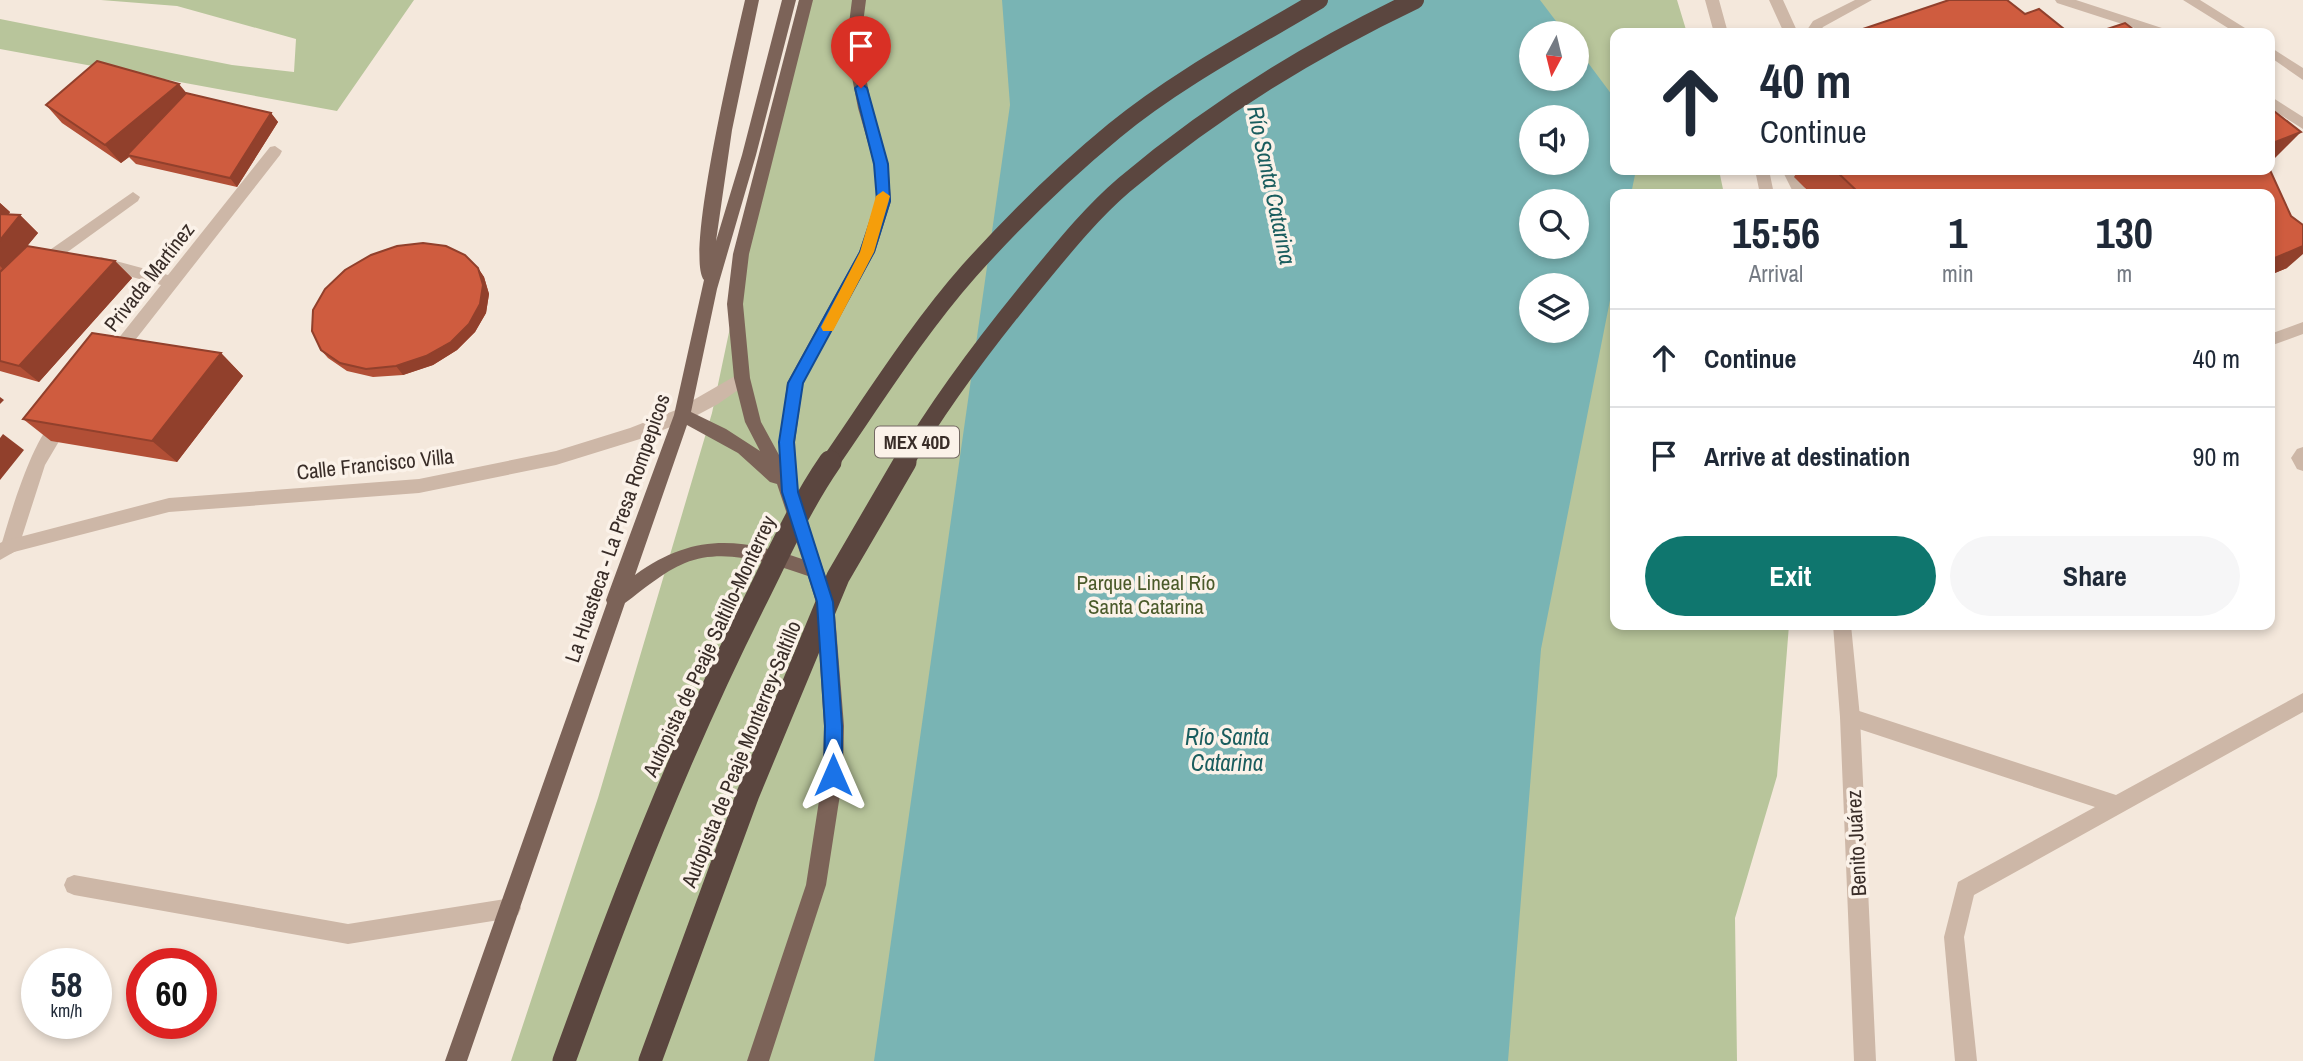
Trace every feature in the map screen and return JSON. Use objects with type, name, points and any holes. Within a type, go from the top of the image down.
[{"type":"highway","name":"Autopista de Peaje Saltillo-Monterrey","points":[[565,1061],[615,919],[673,775],[741,628],[813,487],[913,342],[969,271],[1058,181],[1115,130],[1200,71],[1319,0]]},
{"type":"highway","name":"Autopista de Peaje Monterrey-Saltillo","points":[[650,1061],[748,794],[838,577],[923,431],[986,342],[1066,244],[1123,187],[1189,135],[1270,79],[1347,32],[1415,0]]},
{"type":"main road","points":[[709,289],[706,245],[712,204],[725,123],[752,0]]},
{"type":"main road","name":"La Huasteca - La Presa Rompepicos","points":[[758,1061],[816,885],[833,775],[834,726],[825,602],[790,492],[753,422],[742,379],[736,304],[741,254],[780,68],[789,0]]},
{"type":"main road","name":"La Huasteca - La Presa Rompepicos","points":[[456,1061],[682,415],[709,289],[780,68],[806,0]]},
{"type":"main road","points":[[790,492],[787,442],[795,383],[867,252],[884,201],[881,164],[865,108],[853,47],[859,0]]},
{"type":"main road","points":[[682,415],[724,434],[753,454],[790,492]]},
{"type":"main road","points":[[615,601],[665,564],[690,553],[718,549],[759,552],[815,571]]},
{"type":"street","points":[[1712,0],[1720,28]]},
{"type":"street","points":[[1776,0],[1789,28]]},
{"type":"street","points":[[1815,28],[1818,24],[1865,0]]},
{"type":"street","points":[[2062,0],[2149,28]]},
{"type":"street","points":[[2190,0],[2238,28]]},
{"type":"street","points":[[2275,55],[2303,75]]},
{"type":"street","points":[[2275,104],[2303,124]]},
{"type":"street","name":"Privada Martínez","points":[[105,367],[275,151]]},
{"type":"street","points":[[26,275],[133,197]]},
{"type":"street","points":[[59,252],[172,282]]},
{"type":"street","points":[[2275,338],[2303,328]]},
{"type":"street","name":"Calle Francisco Villa","points":[[5,549],[169,505],[433,483],[556,458],[634,434],[682,415],[742,379]]},
{"type":"street","points":[[5,549],[47,441],[72,409]]},
{"type":"street","points":[[2303,454],[2299,458],[2303,464]]},
{"type":"street","name":"Benito Juárez","points":[[1842,630],[1850,717],[1865,1061]]},
{"type":"street","points":[[1966,1061],[1954,937],[1965,889],[2303,702]]},
{"type":"street","points":[[1850,717],[2116,804]]},
{"type":"street","points":[[74,885],[348,933],[511,908]]},
{"type":"green space","points":[[101,0],[414,0],[337,111],[0,49],[0,19],[232,65],[294,72],[296,39],[177,6]]},
{"type":"green space","name":"Río Santa Catarina","points":[[799,0],[1677,0],[1685,28],[1610,28],[1610,175],[1720,175],[1723,189],[1610,189],[1610,630],[1789,630],[1777,776],[1735,918],[1737,1061],[511,1061],[598,798],[712,413]]},
{"type":"water","name":"Río Santa Catarina","points":[[1002,0],[1540,0],[1556,21],[1519,21],[1519,91],[1589,91],[1589,64],[1610,92],[1610,175],[1635,175],[1632,189],[1610,189],[1610,300],[1541,649],[1508,1061],[874,1061],[1010,105]]},
{"type":"building","points":[[1949,0],[2007,0],[2025,14],[2039,9],[2063,28],[1866,28]]},
{"type":"building","points":[[2125,23],[2132,28],[2110,28]]},
{"type":"building","points":[[97,61],[179,84],[105,145],[46,105]]},
{"type":"building","points":[[186,93],[271,113],[230,178],[127,155]]},
{"type":"building","points":[[2275,112],[2301,132],[2275,142]]},
{"type":"building","points":[[1840,175],[2272,175],[2291,216],[2303,225],[2303,246],[2275,258],[2275,189],[1855,189]]},
{"type":"building","points":[[0,214],[20,215],[0,240]]},
{"type":"building","points":[[423,243],[446,246],[465,255],[478,268],[483,285],[480,304],[469,324],[451,342],[426,356],[396,366],[366,369],[340,363],[321,350],[312,331],[313,310],[325,289],[345,270],[371,255],[397,246]]},
{"type":"building","points":[[27,246],[115,261],[19,366],[0,361],[0,272]]},
{"type":"building","points":[[92,333],[221,353],[152,441],[23,419]]},
{"type":"slow traffic","points":[[828,327],[867,252],[884,201],[883,196]]},
{"type":"route","points":[[833,775],[834,726],[825,602],[790,492],[787,442],[795,383],[867,252],[884,201],[881,164],[861,88]]},
{"type":"park label","name":"Parque Lineal Río Santa Catarina","points":[[1146,594]]}]
